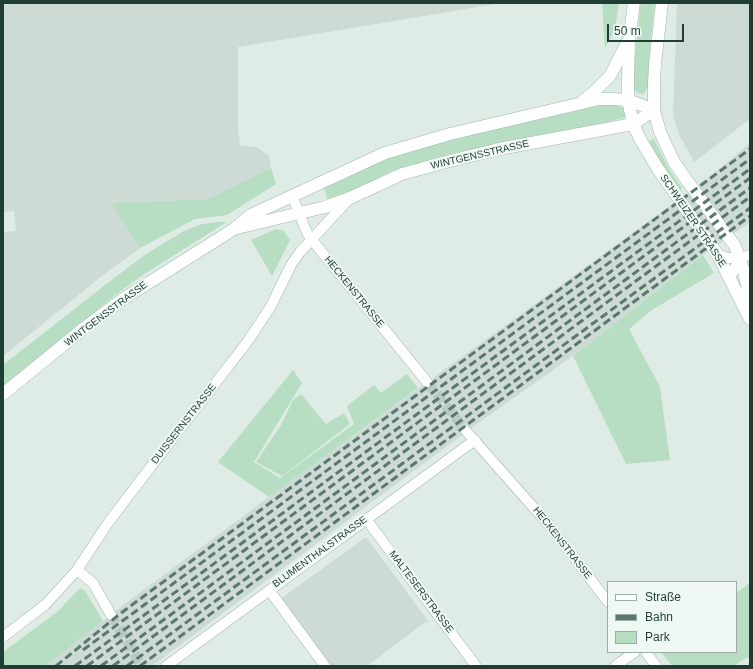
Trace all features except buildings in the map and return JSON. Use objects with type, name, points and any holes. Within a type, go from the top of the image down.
[{"type":"main road","points":[[629,41],[634,3]]},
{"type":"main road","name":"SCHWEIZER STRASSE","points":[[662,3],[655,64],[654,110],[660,132],[677,166],[735,246],[745,257],[750,304]]},
{"type":"main road","name":"SCHWEIZER STRASSE","points":[[629,41],[628,100],[633,124],[658,169],[718,255],[750,319]]},
{"type":"main road","name":"WINTGENSSTRASSE","points":[[581,102],[594,92],[610,76],[629,41]]},
{"type":"main road","name":"WINTGENSSTRASSE","points":[[3,394],[88,325],[123,299],[234,229],[251,215],[294,198],[385,153],[450,134],[599,99],[628,100],[654,110]]},
{"type":"main road","name":"WINTGENSSTRASSE","points":[[234,229],[300,214],[350,198],[402,174],[446,162],[499,149],[633,124],[654,110]]},
{"type":"street","name":"HECKENSTRASSE","points":[[294,198],[307,233],[312,240],[427,382]]},
{"type":"street","name":"DUISSERNSTRASSE","points":[[3,637],[45,606],[77,570],[108,523],[248,341],[271,306],[291,265],[300,252],[350,198]]},
{"type":"street","points":[[718,255],[729,258],[745,257]]},
{"type":"street","points":[[730,278],[745,257]]},
{"type":"street","name":"HECKENSTRASSE","points":[[466,431],[549,525],[607,601]]},
{"type":"street","name":"BLUMENTHALSTRASSE","points":[[166,666],[475,440]]},
{"type":"street","name":"MALTESERSTRASSE","points":[[366,519],[476,666]]},
{"type":"street","points":[[77,570],[93,583],[111,615]]},
{"type":"street","points":[[269,590],[325,666]]},
{"type":"street","points":[[615,666],[634,653]]},
{"type":"street","points":[[647,653],[656,666]]},
{"type":"shaded area","points":[[3,3],[502,3],[238,47],[238,126],[240,146],[257,147],[269,156],[271,168],[208,199],[111,203],[140,248],[107,272],[3,356],[3,232],[16,231],[14,211],[3,212]]},
{"type":"shaded area","points":[[677,3],[750,3],[750,119],[694,162],[679,134],[673,116]]},
{"type":"shaded area","points":[[750,143],[750,222],[703,255],[573,356],[474,426],[152,666],[45,666],[118,609],[269,497],[707,179]]},
{"type":"shaded area","points":[[366,537],[429,622],[424,623],[367,666],[327,666],[279,600]]},
{"type":"green space","points":[[602,3],[619,3],[615,30],[605,48]]},
{"type":"green space","points":[[641,3],[655,3],[650,46],[648,86],[644,94],[637,93],[634,88],[633,73]]},
{"type":"green space","points":[[616,105],[624,108],[626,116],[608,122],[454,153],[392,171],[349,194],[328,202],[324,187],[388,158],[436,143],[587,108]]},
{"type":"green space","points":[[654,139],[668,167],[682,188],[679,190],[647,142]]},
{"type":"green space","points":[[271,168],[276,184],[227,215],[195,219],[140,248],[111,203],[208,199]]},
{"type":"green space","points":[[227,222],[144,274],[114,296],[3,386],[3,365],[105,285],[146,254],[184,231],[202,224]]},
{"type":"green space","points":[[276,229],[284,231],[290,240],[272,276],[251,240]]},
{"type":"green space","points":[[703,255],[714,273],[652,310],[629,329],[660,387],[670,460],[626,464],[573,356]]},
{"type":"green space","points":[[293,370],[302,383],[254,462],[280,478],[354,424],[347,406],[374,385],[381,393],[407,374],[418,388],[269,497],[218,462]]},
{"type":"green space","points":[[301,394],[326,424],[344,413],[350,424],[282,476],[256,462],[281,425],[293,400]]},
{"type":"green space","points":[[750,583],[750,657],[740,661],[736,666],[672,666],[662,653],[737,653],[737,592]]},
{"type":"green space","points":[[80,588],[85,591],[103,621],[45,666],[3,666],[3,652],[57,612]]},
{"type":"tunnel","points":[[427,382],[466,431]]},
{"type":"tunnel","points":[[111,615],[142,666]]},
{"type":"railway","points":[[56,666],[121,613],[750,149]]},
{"type":"railway","points":[[83,650],[750,159]]},
{"type":"railway","points":[[75,666],[750,169]]},
{"type":"railway","points":[[87,666],[750,178]]},
{"type":"railway","points":[[101,666],[750,188]]},
{"type":"railway","points":[[113,666],[750,197]]},
{"type":"railway","points":[[127,666],[750,208]]},
{"type":"railway","points":[[140,666],[750,216]]}]
